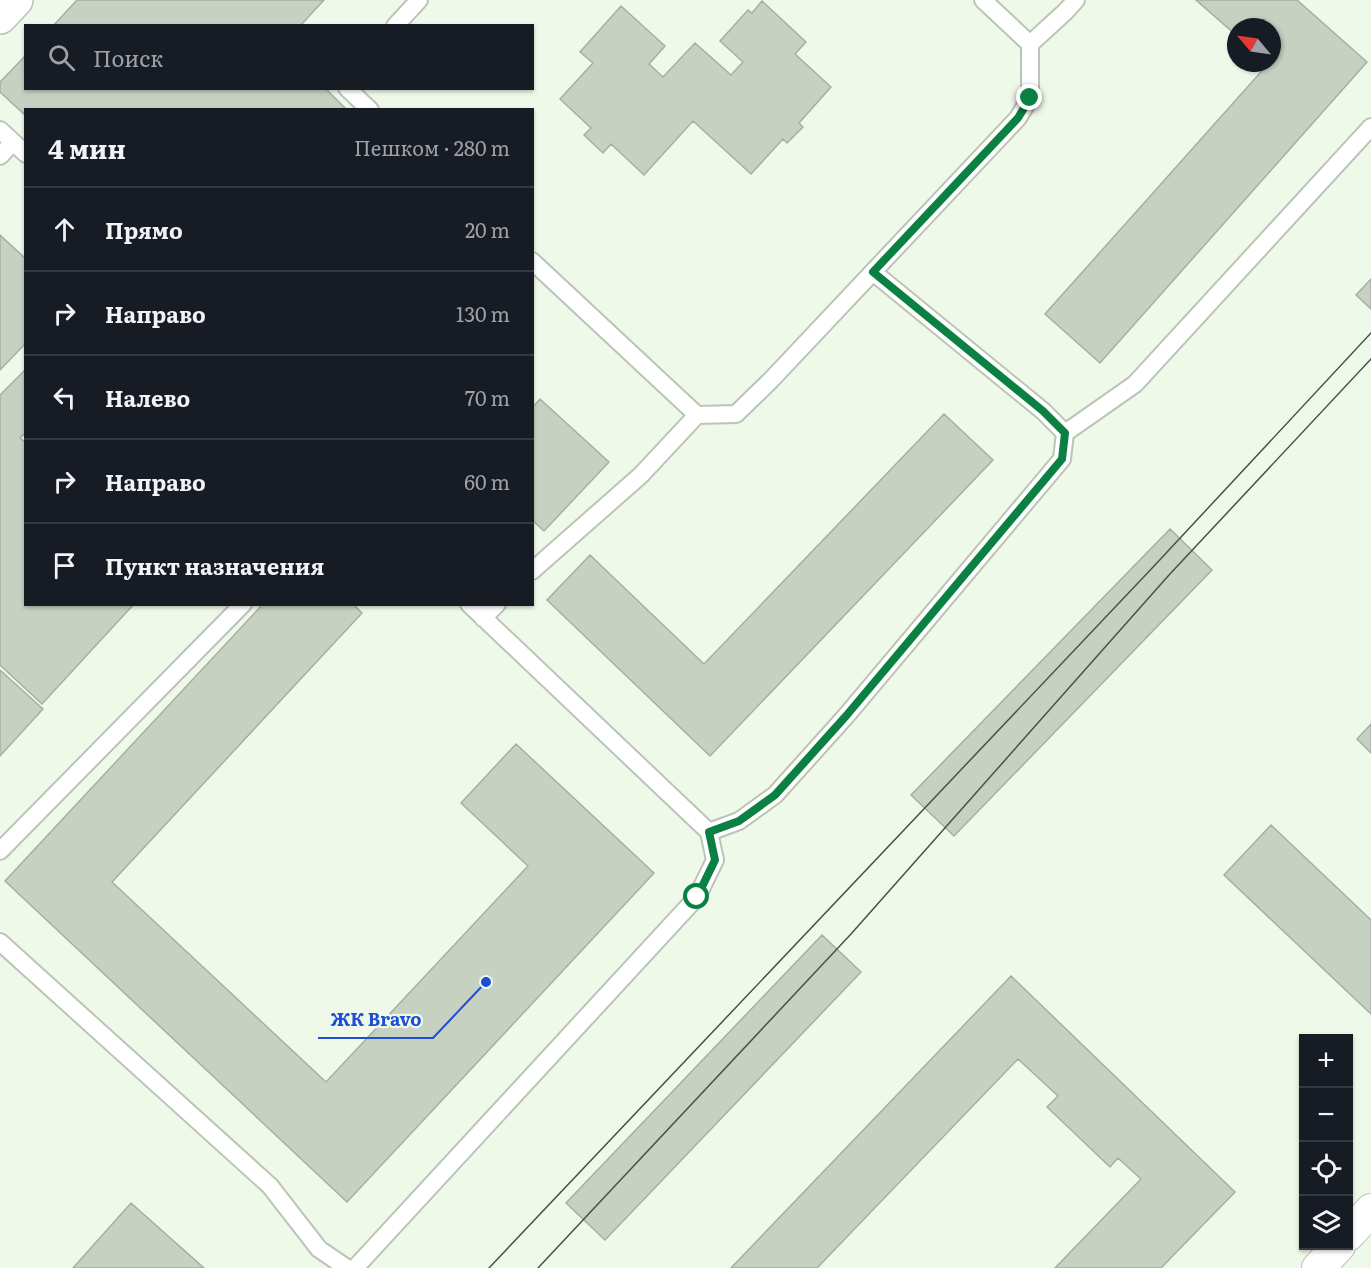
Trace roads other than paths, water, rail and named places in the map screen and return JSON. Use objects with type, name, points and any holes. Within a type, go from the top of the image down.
[{"type":"main road","points":[[0,17],[16,0]]},
{"type":"street","points":[[1353,1230],[1371,1210]]},
{"type":"street","points":[[1318,1268],[1334,1250]]},
{"type":"lane","points":[[397,24],[419,0]]},
{"type":"lane","points":[[534,263],[697,415],[736,414],[771,380],[1018,118],[1030,98],[1030,44],[983,0]]},
{"type":"lane","points":[[1030,44],[1076,0]]},
{"type":"lane","points":[[349,90],[367,108]]},
{"type":"lane","points":[[709,832],[739,821],[775,795],[846,716],[1062,459],[1065,433],[1135,384],[1371,127]]},
{"type":"lane","points":[[0,130],[19,148],[0,156]]},
{"type":"lane","points":[[873,272],[1043,411],[1065,433]]},
{"type":"lane","points":[[534,570],[641,475],[697,415]]},
{"type":"lane","points":[[0,851],[241,606]]},
{"type":"lane","points":[[355,1268],[697,897],[715,860],[709,832],[471,606]]},
{"type":"lane","points":[[483,618],[495,606]]},
{"type":"lane","points":[[0,942],[270,1186],[319,1249],[347,1268]]},
{"type":"tram line","points":[[489,1268],[1155,565],[1371,333]]},
{"type":"tram line","points":[[538,1268],[851,934],[1169,575],[1371,359]]},
{"type":"place","name":"ЖК Bravo","points":[[486,982]]}]
